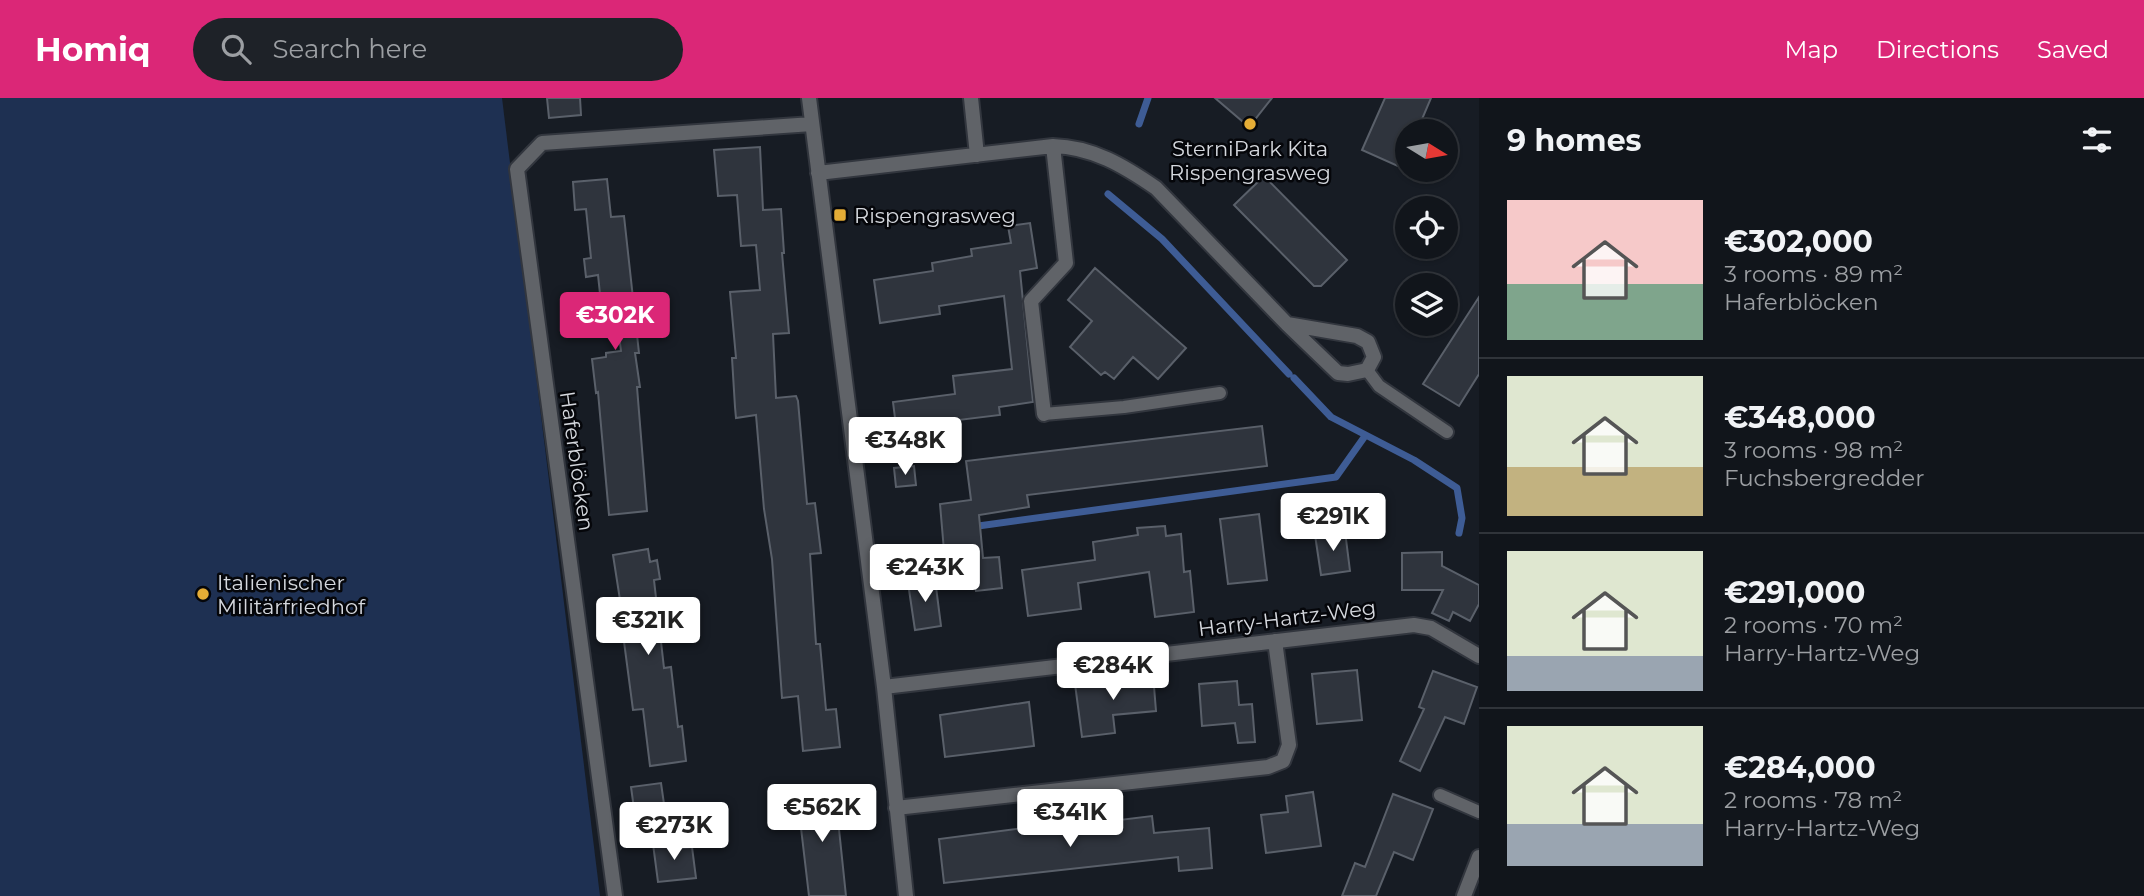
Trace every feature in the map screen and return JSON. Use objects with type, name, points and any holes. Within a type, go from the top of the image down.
[{"type":"street","points":[[809,98],[884,687],[906,896]]},
{"type":"street","points":[[971,98],[977,155]]},
{"type":"street","name":"Haferblöcken","points":[[615,896],[517,169],[542,143],[812,124]]},
{"type":"street","points":[[818,173],[1053,146],[1073,146],[1109,159],[1156,188],[1287,324],[1338,373],[1367,370],[1374,357],[1368,342],[1357,336],[1287,324]]},
{"type":"street","points":[[1044,414],[1031,301],[1066,263],[1053,146]]},
{"type":"street","name":"Harry-Hartz-Weg","points":[[884,687],[1414,625],[1431,628],[1479,656]]},
{"type":"street","points":[[896,808],[1268,767],[1283,761],[1289,744],[1275,641]]},
{"type":"street","points":[[1464,896],[1479,857]]},
{"type":"lane","points":[[1367,370],[1379,386],[1447,432]]},
{"type":"lane","points":[[1044,414],[1220,394]]},
{"type":"lane","points":[[1440,795],[1479,811]]},
{"type":"shaded area","points":[[0,98],[502,98],[600,896],[0,896]]},
{"type":"building","points":[[547,98],[580,98],[581,115],[549,118]]},
{"type":"building","points":[[1215,98],[1272,98],[1249,127]]},
{"type":"building","points":[[1385,98],[1431,98],[1422,119],[1395,119],[1395,165],[1362,150]]},
{"type":"building","points":[[760,147],[763,210],[781,209],[784,253],[789,333],[773,334],[776,398],[796,396],[798,401],[807,504],[815,503],[821,553],[810,554],[816,644],[820,644],[826,710],[836,709],[840,747],[803,751],[798,696],[782,698],[772,559],[764,509],[756,415],[736,418],[732,358],[736,358],[730,292],[760,290],[756,245],[741,246],[737,195],[718,196],[714,150]]},
{"type":"building","points":[[1264,176],[1347,260],[1321,286],[1314,286],[1234,205]]},
{"type":"building","points":[[607,179],[611,217],[624,216],[639,353],[635,353],[640,387],[637,387],[647,511],[609,515],[598,392],[596,393],[592,359],[621,351],[616,312],[602,313],[598,275],[586,277],[584,259],[591,258],[586,209],[575,210],[573,182]]},
{"type":"building","points":[[1030,223],[1037,268],[1020,271],[1033,402],[999,407],[1000,415],[958,420],[960,435],[898,442],[893,402],[955,394],[953,376],[1012,369],[1004,296],[939,306],[940,314],[880,323],[874,280],[933,271],[932,263],[972,256],[971,249],[1011,243],[1008,226]]},
{"type":"building","points":[[1095,268],[1186,348],[1158,379],[1133,357],[1114,379],[1105,372],[1101,375],[1070,347],[1092,321],[1068,300]]},
{"type":"building","points":[[1479,297],[1479,374],[1459,406],[1423,384],[1454,336],[1458,336],[1458,330]]},
{"type":"building","points":[[1262,426],[1267,466],[1027,495],[1029,507],[979,515],[983,558],[999,557],[1002,588],[976,591],[975,584],[947,586],[940,504],[971,500],[966,461]]},
{"type":"building","points":[[914,466],[916,485],[896,487],[894,468]]},
{"type":"building","points":[[1259,514],[1267,580],[1228,584],[1220,519]]},
{"type":"building","points":[[1165,526],[1166,536],[1181,534],[1184,572],[1190,571],[1194,612],[1155,617],[1149,572],[1078,583],[1081,609],[1028,616],[1022,570],[1095,560],[1093,542],[1138,535],[1137,528]]},
{"type":"building","points":[[1345,531],[1350,571],[1321,575],[1315,535]]},
{"type":"building","points":[[648,549],[650,562],[657,560],[660,579],[654,580],[664,668],[671,667],[678,727],[682,726],[686,761],[650,766],[643,709],[633,710],[613,555]]},
{"type":"building","points":[[1442,552],[1442,566],[1479,585],[1479,604],[1470,621],[1453,612],[1449,621],[1432,613],[1443,590],[1402,590],[1402,553]]},
{"type":"building","points":[[935,579],[941,626],[915,630],[908,583]]},
{"type":"building","points":[[1357,670],[1362,720],[1317,724],[1312,674]]},
{"type":"building","points":[[1433,671],[1477,687],[1464,724],[1445,717],[1420,771],[1400,761],[1424,709],[1419,707]]},
{"type":"building","points":[[1153,674],[1156,711],[1113,715],[1115,733],[1082,737],[1075,684]]},
{"type":"building","points":[[1237,681],[1239,705],[1252,704],[1255,742],[1238,743],[1235,723],[1202,726],[1199,684]]},
{"type":"building","points":[[1029,702],[1034,746],[945,757],[940,715]]},
{"type":"building","points":[[661,783],[666,818],[636,823],[631,787]]},
{"type":"building","points":[[835,791],[846,896],[809,896],[797,794]]},
{"type":"building","points":[[1313,792],[1321,846],[1266,853],[1261,815],[1288,812],[1286,796]]},
{"type":"building","points":[[1393,794],[1433,809],[1413,860],[1394,852],[1376,896],[1342,896],[1355,863],[1365,867]]},
{"type":"building","points":[[1152,816],[1154,833],[1209,828],[1212,868],[1179,871],[1178,857],[944,883],[939,839],[1094,819],[1095,823]]},
{"type":"building","points":[[681,841],[682,848],[692,847],[696,878],[658,882],[653,844]]},
{"type":"waterway","points":[[1139,124],[1148,98]]},
{"type":"waterway","points":[[1108,194],[1162,239],[1289,374]]},
{"type":"waterway","points":[[1294,378],[1331,417],[1414,460],[1457,488],[1462,518],[1459,533]]},
{"type":"waterway","points":[[971,527],[1336,477],[1365,436]]},
{"type":"place","name":"SterniPark Kita Rispengrasweg","points":[[1250,124]]},
{"type":"place","name":"Rispengrasweg","points":[[840,215]]},
{"type":"place","name":"Italienischer Militärfriedhof","points":[[203,594]]}]
